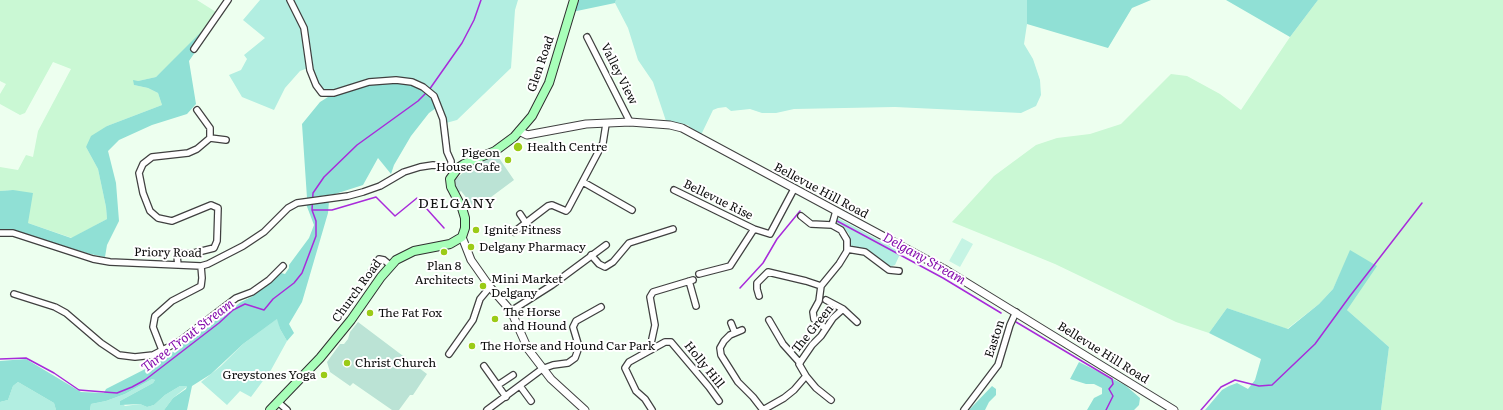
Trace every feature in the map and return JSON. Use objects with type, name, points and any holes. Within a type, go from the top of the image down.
[{"type":"main road","name":"Glen Road","points":[[454,167],[495,150],[519,131],[540,104],[549,83],[574,0]]},
{"type":"main road","points":[[454,167],[450,182],[465,218],[465,228],[462,237]]},
{"type":"main road","name":"Church Road","points":[[270,410],[320,358],[351,320],[390,265],[406,254],[450,244],[462,237]]},
{"type":"street","points":[[194,49],[228,0]]},
{"type":"street","points":[[290,0],[304,28],[310,70],[316,85],[322,93],[334,93],[369,82],[396,80],[412,82],[423,87],[434,96],[444,125],[447,152],[454,167]]},
{"type":"street","name":"Valley View","points":[[587,37],[630,122]]},
{"type":"street","points":[[197,110],[210,128],[210,138]]},
{"type":"street","name":"Bellevue Hill Road","points":[[519,131],[527,135],[586,124],[630,122],[663,124],[682,128],[794,189],[904,246],[1016,312],[1174,410]]},
{"type":"street","points":[[514,232],[548,206],[552,205],[566,211],[603,143],[606,124]]},
{"type":"street","points":[[178,265],[177,256],[180,252],[190,254],[214,248],[217,241],[218,208],[211,205],[172,221],[158,218],[150,211],[143,193],[139,173],[143,164],[152,157],[188,153],[196,150],[210,138],[226,140]]},
{"type":"street","name":"Priory Road","points":[[0,233],[13,233],[93,259],[126,263],[201,266],[208,264],[243,246],[264,232],[288,208],[297,203],[348,196],[363,192],[380,186],[404,172],[433,164],[454,167]]},
{"type":"street","points":[[583,182],[632,210]]},
{"type":"street","name":"Bellevue Rise","points":[[674,190],[754,229],[770,234],[794,189]]},
{"type":"street","points":[[832,225],[836,211]]},
{"type":"street","points":[[520,214],[526,222]]},
{"type":"street","points":[[801,216],[812,224],[820,226],[832,225],[845,234],[847,240],[847,249],[839,264],[821,286],[819,301],[813,312],[814,319],[825,328]]},
{"type":"street","points":[[591,255],[599,264],[605,267],[613,262],[629,243],[673,229]]},
{"type":"street","name":"Bellevue Rise","points":[[699,274],[730,266],[754,229]]},
{"type":"street","points":[[462,237],[471,260],[490,287],[511,311],[522,339],[542,368],[585,410]]},
{"type":"street","points":[[511,311],[552,285],[606,244]]},
{"type":"street","points":[[847,249],[865,252],[889,270],[899,271]]},
{"type":"street","points":[[371,272],[379,259],[384,260],[390,265]]},
{"type":"street","points":[[162,350],[153,327],[155,316],[172,301],[201,286],[201,266]]},
{"type":"street","points":[[14,294],[55,307],[66,313],[119,355],[135,357],[153,355],[180,341],[236,298],[252,292],[270,280],[283,266]]},
{"type":"street","points":[[759,296],[756,289],[757,283],[768,272],[806,280],[821,286]]},
{"type":"street","points":[[651,350],[650,348],[655,326],[650,297],[653,292],[691,281],[696,306]]},
{"type":"street","points":[[449,354],[473,320],[480,298],[490,287]]},
{"type":"street","name":"The Green","points":[[826,300],[844,309],[857,322]]},
{"type":"street","points":[[487,410],[542,368],[568,363],[576,358],[579,347],[574,327],[576,321],[600,307]]},
{"type":"street","name":"The Green","points":[[800,363],[812,345],[821,336],[825,328],[844,309]]},
{"type":"street","name":"Easton","points":[[964,410],[998,365],[1010,325],[1016,312]]},
{"type":"street","name":"The Green","points":[[769,320],[783,344],[800,363],[806,376],[816,388],[831,400]]},
{"type":"street","points":[[731,323],[735,333]]},
{"type":"street","points":[[742,330],[724,341],[720,348],[721,355],[738,382],[753,396],[763,410],[784,398],[806,376]]},
{"type":"street","name":"Holly Hill","points":[[652,410],[645,399],[636,391],[625,368],[629,362],[665,342],[671,342],[719,401]]},
{"type":"street","points":[[484,366],[506,397]]},
{"type":"street","points":[[498,385],[513,375]]},
{"type":"street","points":[[520,386],[531,401]]},
{"type":"street","points":[[278,402],[287,410]]},
{"type":"green space","points":[[0,0],[197,0],[216,12],[198,37],[156,77],[138,81],[134,85],[148,88],[158,93],[162,105],[107,126],[86,147],[98,169],[107,219],[72,238],[28,223],[13,190],[0,191],[0,167],[18,170],[26,155],[33,157],[38,131],[71,69],[53,62],[25,113],[20,115],[0,104],[0,94],[6,84],[0,81]]},
{"type":"green space","points":[[1318,0],[1503,0],[1503,410],[1381,410],[1389,347],[1347,310],[1351,250],[1333,289],[1319,304],[1287,329],[1227,308],[1209,333],[1176,322],[1055,264],[952,222],[994,176],[1036,145],[1057,138],[1090,134],[1121,124],[1171,74],[1187,76],[1220,94],[1241,110],[1290,37]]},
{"type":"shaded area","points":[[260,0],[288,0],[298,18],[304,37],[308,68],[300,71],[285,88],[274,110],[242,97],[229,75],[241,70],[247,59],[244,55],[265,38],[243,20]]},
{"type":"shaded area","points":[[292,0],[518,0],[515,10],[511,68],[457,120],[446,123],[439,106],[418,82],[402,78],[389,78],[358,82],[334,90],[324,90],[318,85],[312,64],[307,29]]},
{"type":"shaded area","points":[[576,0],[616,0],[615,3],[572,12]]},
{"type":"shaded area","points":[[616,0],[1027,0],[1027,24],[1024,44],[1033,59],[1040,80],[1041,95],[1036,106],[1021,113],[895,107],[794,109],[776,113],[762,113],[750,109],[731,111],[726,107],[713,110],[701,135],[693,131],[688,125],[666,121],[653,82],[638,60],[628,28],[615,3]]},
{"type":"shaded area","points":[[1027,0],[1151,0],[1132,8],[1108,48],[1027,24]]},
{"type":"shaded area","points":[[1226,0],[1318,0],[1290,37]]},
{"type":"shaded area","points":[[201,32],[207,35],[189,61],[196,104],[187,114],[152,125],[119,140],[108,151],[116,183],[119,221],[107,245],[105,257],[90,254],[11,230],[0,230],[0,191],[13,190],[33,193],[28,223],[71,238],[107,219],[98,169],[86,147],[91,136],[107,126],[162,105],[158,93],[148,88],[134,85],[133,80],[138,81],[156,77]]},
{"type":"shaded area","points":[[400,82],[414,84],[433,97],[436,108],[429,113],[411,136],[394,165],[391,174],[378,158],[363,185],[335,194],[307,198],[302,124],[320,102],[328,97],[363,85]]},
{"type":"shaded area","points":[[497,155],[514,180],[475,209],[461,191],[458,193],[453,182],[468,168]]},
{"type":"shaded area","points":[[329,201],[328,213],[302,302],[289,324],[294,333],[287,341],[280,329],[277,319],[243,344],[211,374],[192,386],[187,410],[164,410],[173,398],[186,389],[187,386],[180,386],[165,395],[154,405],[147,407],[140,404],[120,405],[120,401],[153,383],[155,380],[152,379],[125,394],[106,401],[91,404],[90,410],[56,410],[54,403],[18,382],[13,386],[8,400],[0,402],[0,361],[26,359],[81,392],[104,393],[106,389],[159,362],[241,302],[253,296],[251,294],[281,273],[285,274],[289,268],[289,265],[309,238],[314,225],[306,204]]},
{"type":"shaded area","points":[[836,217],[901,252],[895,265],[889,267],[876,256],[861,248],[850,246],[849,234],[835,222]]},
{"type":"shaded area","points":[[962,238],[973,244],[960,267],[949,261]]},
{"type":"shaded area","points":[[1350,250],[1377,266],[1347,310],[1389,347],[1381,410],[1205,410],[1222,390],[1229,386],[1237,383],[1248,389],[1255,380],[1261,359],[1209,333],[1227,308],[1288,329],[1319,304],[1333,289]]},
{"type":"shaded area","points":[[278,318],[280,329],[287,341],[271,370],[251,397],[240,391],[227,405],[201,382],[221,366],[243,344]]},
{"type":"shaded area","points":[[358,322],[427,374],[413,395],[410,395],[399,410],[392,410],[353,383],[350,386],[330,372],[327,362],[340,344],[344,344],[348,339],[350,332]]},
{"type":"shaded area","points":[[1079,362],[1125,385],[1140,398],[1139,405],[1134,410],[1087,410],[1094,398],[1102,394],[1102,388],[1094,384],[1086,384],[1070,379]]},
{"type":"shaded area","points":[[152,379],[155,380],[153,383],[120,401],[125,406],[140,404],[147,407],[154,405],[165,395],[180,386],[188,386],[173,398],[164,410],[90,410],[91,404],[106,401],[125,394]]},
{"type":"shaded area","points":[[18,382],[54,403],[56,410],[0,410],[0,402],[8,400],[13,386]]},
{"type":"shaded area","points":[[992,386],[996,389],[996,395],[989,402],[985,410],[969,410]]},
{"type":"waterway","name":"Three Trout Stream","points":[[429,90],[462,43],[474,20],[481,0]]},
{"type":"waterway","name":"Three Trout Stream","points":[[0,359],[26,358],[54,373],[79,390],[117,393],[145,380],[219,323],[233,310],[245,304],[264,310],[273,299],[294,283],[302,273],[316,236],[316,221],[312,210],[313,193],[324,177],[357,145],[418,101],[427,92]]},
{"type":"waterway","name":"Delgany Stream","points":[[312,210],[332,210],[376,197],[395,216],[417,198],[444,228]]},
{"type":"waterway","points":[[1201,410],[1221,387],[1235,380],[1259,386],[1272,385],[1315,344],[1422,203]]},
{"type":"waterway","name":"Delgany Stream","points":[[740,288],[763,263],[777,239],[800,211]]},
{"type":"waterway","name":"Delgany Stream","points":[[837,221],[943,278],[1001,313]]},
{"type":"waterway","name":"Delgany Stream","points":[[1016,322],[1112,379],[1113,384],[1109,389],[1113,396],[1106,410]]},
{"type":"place","name":"Health Centre","points":[[518,147]]},
{"type":"place","name":"Pigeon House Cafe","points":[[508,160]]},
{"type":"place","name":"Ignite Fitness","points":[[476,230]]},
{"type":"place","name":"Delgany Pharmacy","points":[[471,247]]},
{"type":"place","name":"Plan 8 Architects","points":[[444,252]]},
{"type":"place","name":"Mini Market Delgany","points":[[483,286]]},
{"type":"place","name":"The Fat Fox","points":[[370,313]]},
{"type":"place","name":"The Horse and Hound","points":[[495,319]]},
{"type":"place","name":"The Horse and Hound Car Park","points":[[472,346]]},
{"type":"place","name":"Christ Church","points":[[347,363]]},
{"type":"place","name":"Greystones Yoga","points":[[324,375]]},
{"type":"district","name":"DELGANY","points":[[457,204]]}]
